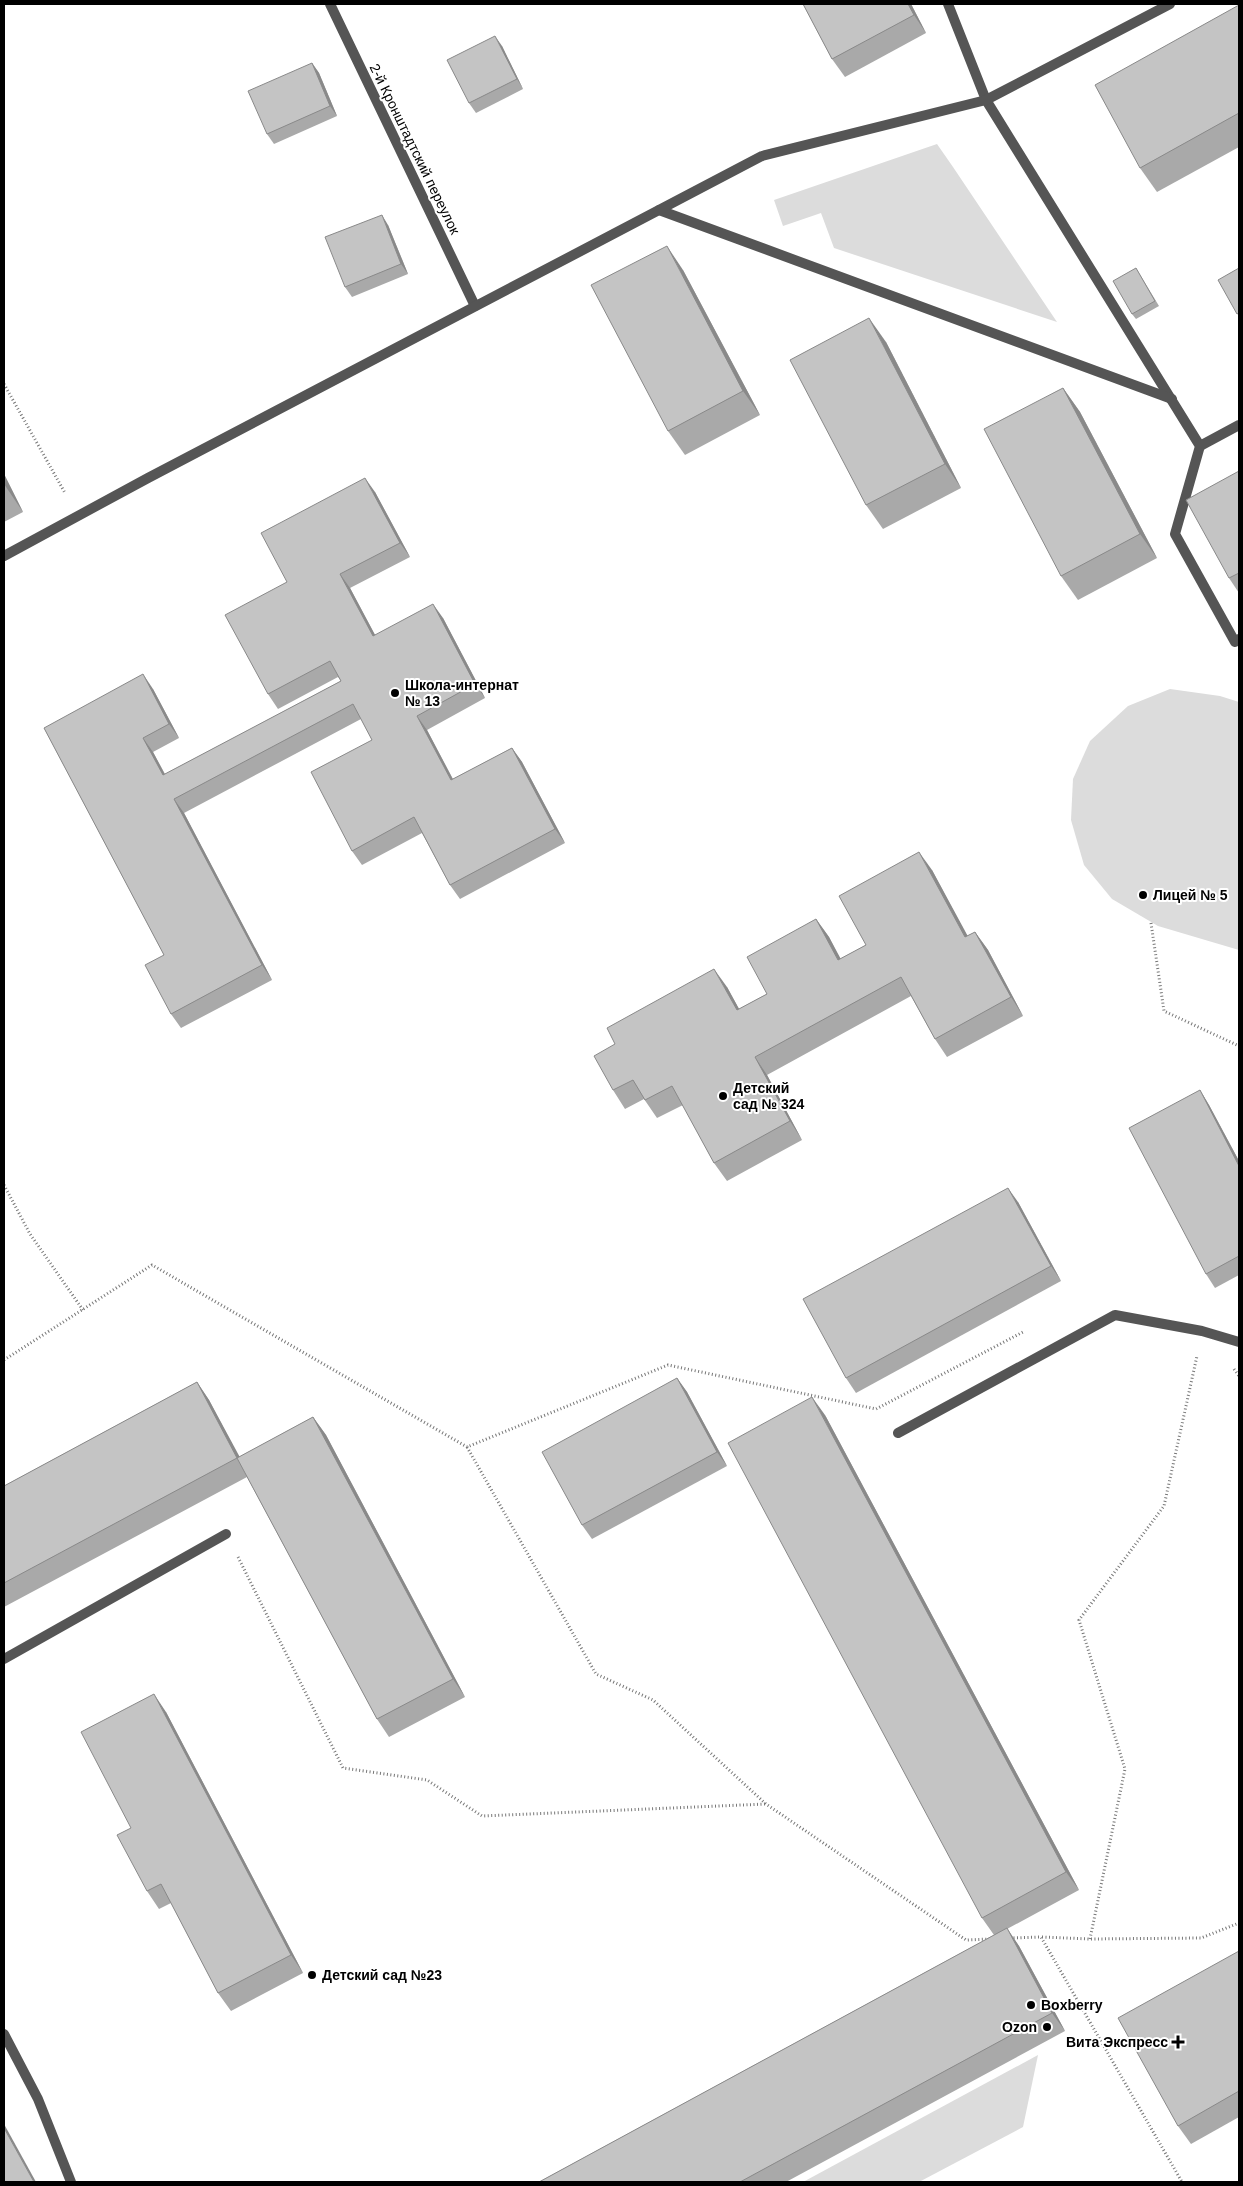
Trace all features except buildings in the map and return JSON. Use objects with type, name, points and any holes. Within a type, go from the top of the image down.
[{"type":"street","name":"2-й Кронштадтский переулок","points":[[330,4],[475,306]]},
{"type":"street","points":[[948,4],[986,100],[1200,446]]},
{"type":"street","points":[[4,556],[78,515],[762,156],[986,100],[1170,4]]},
{"type":"street","points":[[659,210],[1172,399]]},
{"type":"street","points":[[1239,425],[1200,446],[1175,534],[1235,642],[1239,639]]},
{"type":"street","points":[[898,1433],[1115,1315],[1202,1331],[1239,1342]]},
{"type":"street","points":[[4,1659],[226,1534]]},
{"type":"street","points":[[4,2034],[38,2098],[71,2182]]},
{"type":"path","points":[[4,384],[78,515]]},
{"type":"path","points":[[1151,923],[1164,1011],[1239,1046]]},
{"type":"path","points":[[4,1185],[30,1234],[83,1310]]},
{"type":"path","points":[[4,1360],[152,1265],[467,1447],[596,1674],[653,1700],[766,1804],[966,1940],[994,1939]]},
{"type":"path","points":[[467,1447],[668,1365],[876,1409],[1024,1331]]},
{"type":"path","points":[[1090,1939],[1125,1769],[1079,1620],[1164,1506],[1202,1331]]},
{"type":"path","points":[[1233,1368],[1239,1376]]},
{"type":"path","points":[[226,1534],[344,1768],[427,1780],[482,1816],[766,1804]]},
{"type":"path","points":[[1004,1938],[1041,1936],[1090,1939],[1201,1938],[1239,1923]]},
{"type":"path","points":[[1041,1936],[1182,2182]]},
{"type":"shaded area","points":[[937,144],[1057,322],[834,248],[821,213],[783,226],[774,200]]},
{"type":"shaded area","points":[[1170,689],[1220,696],[1239,702],[1239,950],[1158,926],[1112,899],[1084,865],[1071,820],[1073,779],[1090,741],[1128,706]]},
{"type":"shaded area","points":[[1038,2055],[1023,2127],[919,2182],[803,2182]]},
{"type":"place","name":"Школа-интернат № 13","points":[[395,693]]},
{"type":"place","name":"Лицей № 5","points":[[1143,895]]},
{"type":"place","name":"Детский сад № 324","points":[[723,1096]]},
{"type":"place","name":"Детский сад №23","points":[[312,1975]]},
{"type":"place","name":"Boxberry","points":[[1031,2005]]},
{"type":"place","name":"Ozon","points":[[1047,2027]]},
{"type":"place","name":"Вита Экспресс","points":[[1178,2042]]}]
